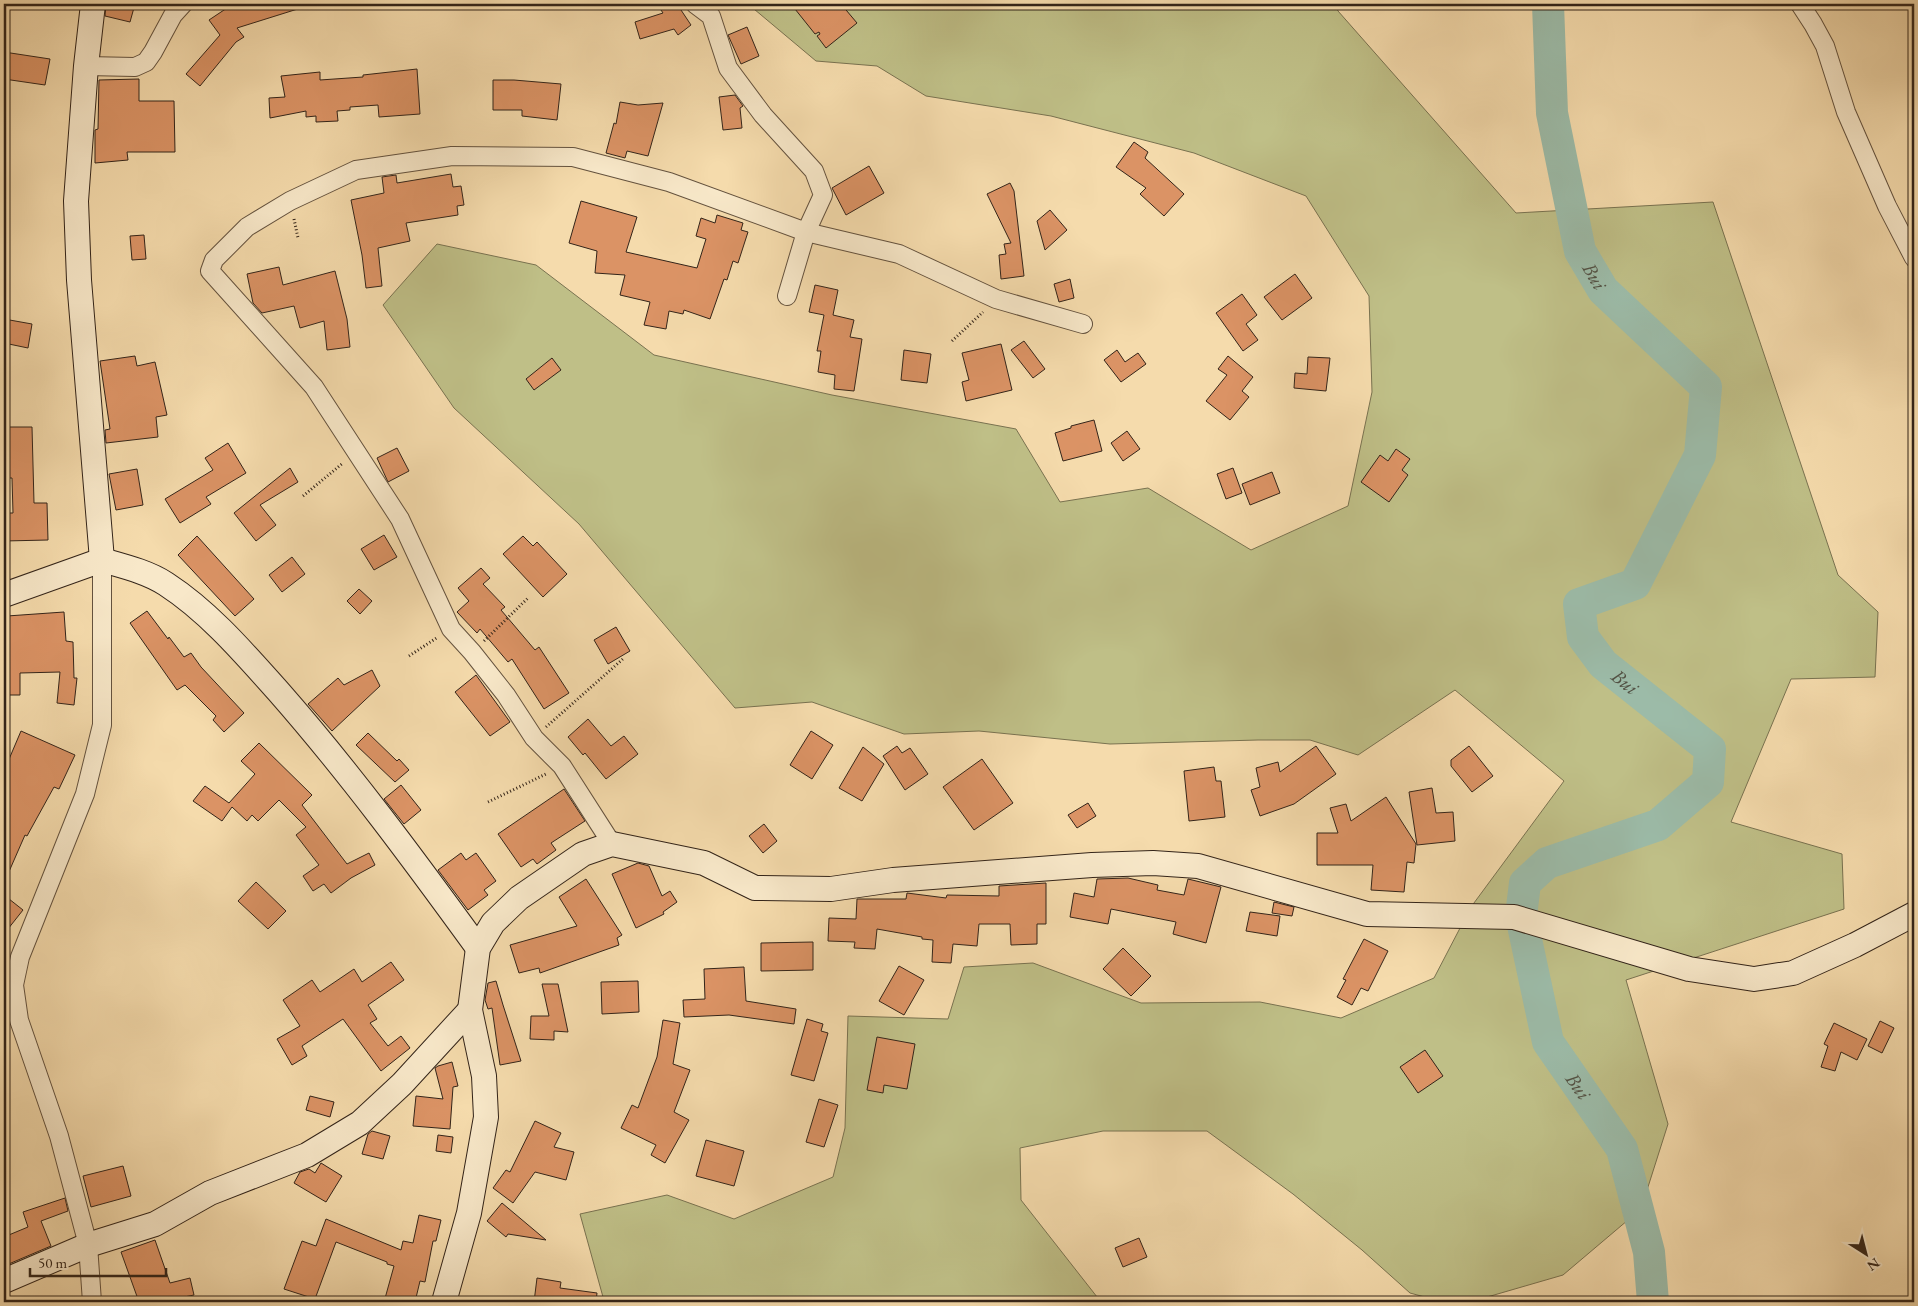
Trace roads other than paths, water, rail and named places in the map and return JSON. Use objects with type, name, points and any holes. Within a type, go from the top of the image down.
[{"type":"street","points":[[92,1302],[88,1245],[59,1136],[19,1020],[14,985],[20,957],[85,794],[102,725],[102,560],[79,280],[76,201],[86,66],[93,4]]},
{"type":"street","points":[[86,66],[135,67],[146,62],[154,52],[173,16],[184,4]]},
{"type":"street","points":[[695,4],[711,16],[728,68],[763,115],[814,171],[823,195],[806,232],[787,296]]},
{"type":"street","points":[[1800,4],[1824,46],[1846,112],[1887,206],[1914,258]]},
{"type":"street","points":[[612,844],[562,766],[534,738],[506,695],[451,628],[400,519],[357,451],[314,387],[210,271],[214,260],[246,227],[290,202],[356,170],[452,156],[572,157],[669,182],[806,232],[899,254],[996,299],[1083,324]]},
{"type":"street","points":[[4,595],[102,560],[164,582],[190,601],[246,656],[303,720],[371,802],[478,948]]},
{"type":"street","points":[[444,1302],[469,1213],[486,1117],[484,1076],[470,1010],[478,948],[493,923],[520,898],[561,867],[583,854],[612,844],[704,863],[754,888],[830,890],[893,880],[1023,869],[1153,863],[1198,866],[1367,914],[1514,917],[1689,969],[1754,979],[1793,973],[1855,945],[1914,914]]},
{"type":"street","points":[[4,1281],[88,1245],[154,1224],[210,1193],[307,1156],[360,1123],[402,1084],[470,1010]]},
{"type":"waterway","name":"Bui","points":[[1548,4],[1552,113],[1580,251],[1603,290],[1706,387],[1700,455],[1635,584],[1579,604],[1583,637],[1603,664],[1710,749],[1708,782],[1658,825],[1547,863],[1525,883],[1521,916],[1548,1042],[1622,1149],[1649,1252],[1653,1302]]}]
